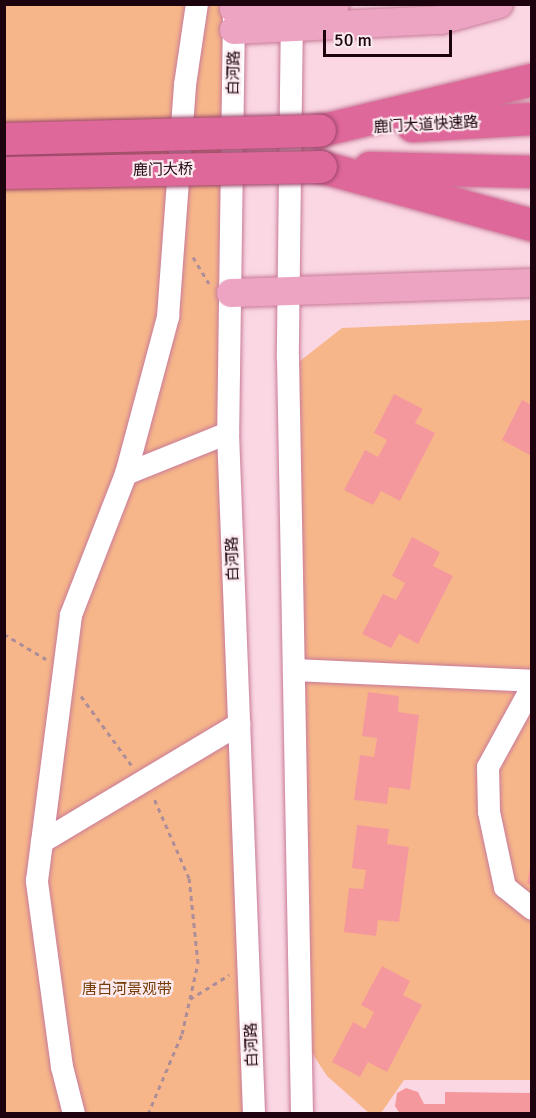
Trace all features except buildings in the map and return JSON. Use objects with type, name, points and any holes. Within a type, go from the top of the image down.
[{"type":"highway","points":[[4,139],[320,131],[531,80]]},
{"type":"highway","name":"鹿门大道快速路","points":[[320,131],[531,119]]},
{"type":"highway","points":[[321,167],[531,172]]},
{"type":"highway","points":[[321,167],[531,225]]},
{"type":"highway","name":"鹿门大桥","points":[[4,173],[321,167]]},
{"type":"main road","points":[[292,14],[335,4]]},
{"type":"main road","points":[[234,15],[292,14],[441,20],[499,4]]},
{"type":"main road","points":[[222,291],[531,284]]},
{"type":"street","points":[[75,1113],[62,1067],[38,881],[42,842],[72,615],[126,474],[168,317],[185,85],[197,4]]},
{"type":"street","points":[[292,14],[289,290],[302,1113]]},
{"type":"street","name":"白河路","points":[[234,15],[222,291],[254,1113]]},
{"type":"street","points":[[126,474],[228,433]]},
{"type":"street","points":[[294,670],[531,681]]},
{"type":"street","points":[[531,687],[488,767],[489,812],[505,887],[531,909]]},
{"type":"street","points":[[42,842],[239,724]]},
{"type":"path","points":[[176,230],[222,291]]},
{"type":"path","points":[[4,634],[64,673],[159,805],[189,878],[198,963],[182,1034],[148,1113]]},
{"type":"path","points":[[190,999],[248,964]]},
{"type":"green space","name":"唐白河景观带","points":[[5,5],[234,5],[231,319],[254,1113],[5,1114]]},
{"type":"green space","points":[[531,320],[531,1080],[404,1080],[381,1113],[369,1113],[327,1076],[312,1053],[295,365],[342,328]]}]
